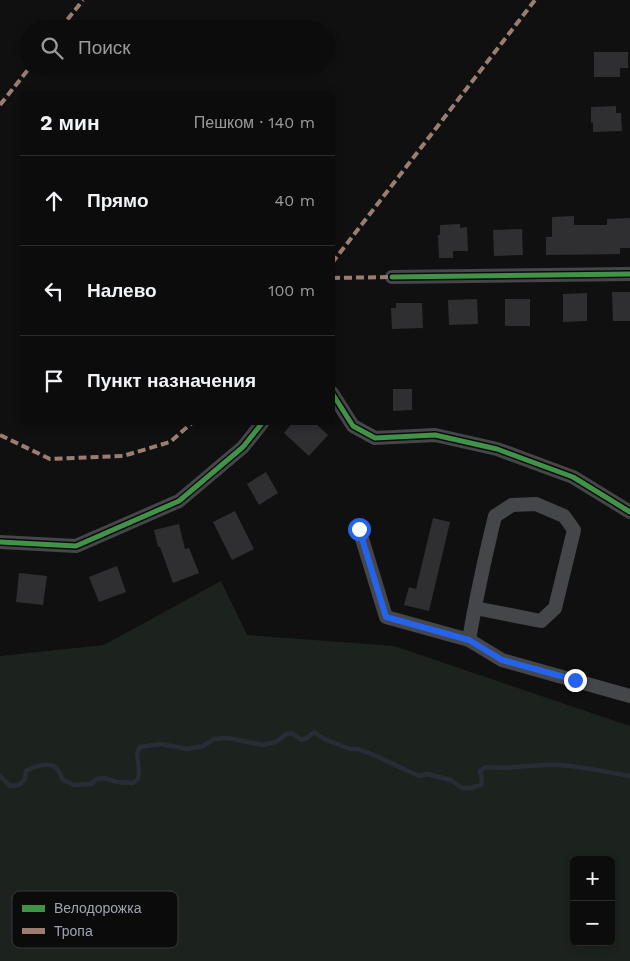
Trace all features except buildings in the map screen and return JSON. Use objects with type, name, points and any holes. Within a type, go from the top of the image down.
[{"type":"street","points":[[392,277],[630,274]]},
{"type":"street","points":[[335,398],[353,426],[375,438],[434,435],[498,449],[573,477],[630,512]]},
{"type":"street","points":[[0,542],[76,546],[179,501],[243,448],[261,425]]},
{"type":"street","points":[[469,640],[475,608],[495,516],[512,505],[536,504],[564,516],[574,530],[555,608],[541,621],[475,608]]},
{"type":"street","points":[[359,529],[386,617],[469,640],[502,660],[630,696]]},
{"type":"shaded area","points":[[221,581],[247,635],[394,646],[630,726],[630,961],[0,961],[0,656],[104,645]]},
{"type":"waterway","points":[[0,776],[10,786],[19,785],[25,779],[26,771],[33,767],[50,765],[58,770],[63,780],[75,785],[91,784],[97,779],[104,778],[117,782],[133,783],[138,779],[137,753],[140,747],[161,744],[187,749],[203,746],[214,739],[228,738],[263,745],[276,742],[286,734],[292,733],[301,740],[314,732],[324,739],[376,756],[419,776],[427,774],[451,780],[462,788],[481,785],[480,771],[486,767],[556,765],[630,776]]},
{"type":"marked path","points":[[67,20],[83,0]]},
{"type":"marked path","points":[[335,259],[535,0]]},
{"type":"marked path","points":[[0,105],[24,75]]},
{"type":"marked path","points":[[335,278],[392,277]]},
{"type":"marked path","points":[[0,435],[50,459],[123,456],[170,442],[190,425]]},
{"type":"cycle path","points":[[392,277],[630,274]]},
{"type":"cycle path","points":[[335,398],[353,426],[375,438],[435,435],[497,449],[573,477],[630,512]]},
{"type":"cycle path","points":[[0,542],[76,546],[179,501],[243,447],[261,425]]},
{"type":"route","points":[[359,529],[386,617],[469,640],[502,660],[575,680]]}]
